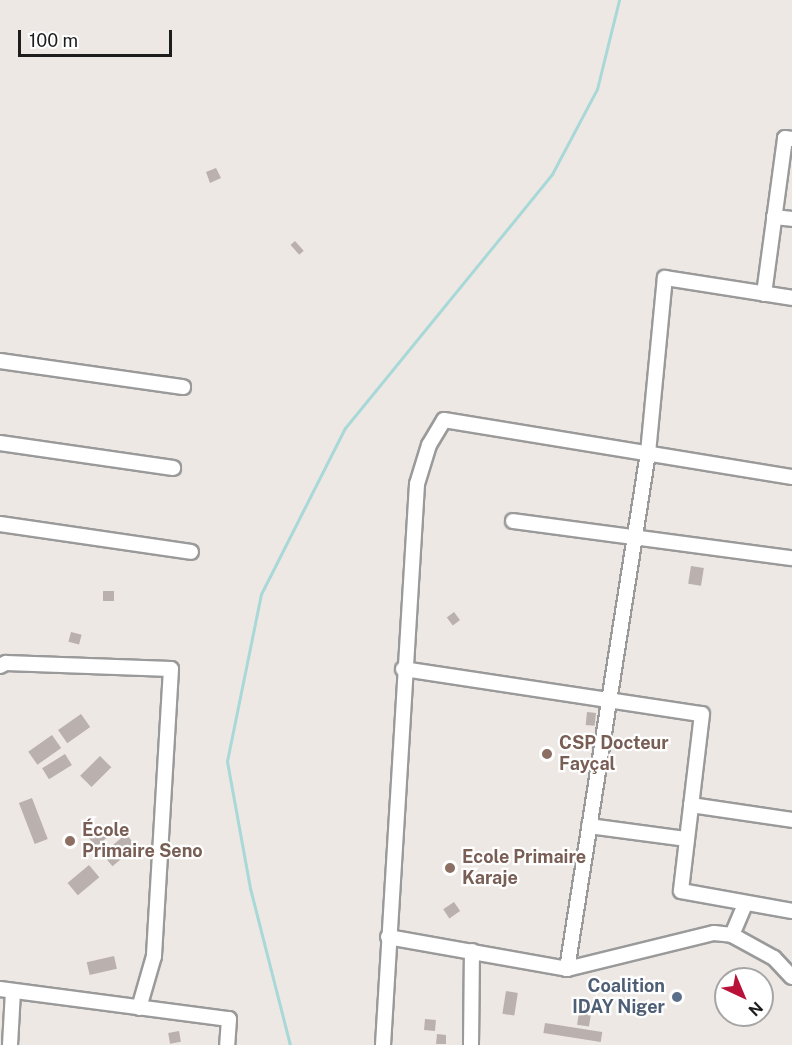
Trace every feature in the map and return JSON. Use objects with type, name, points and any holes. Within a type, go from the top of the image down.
[{"type":"street","points":[[764,294],[785,138],[792,139]]},
{"type":"street","points":[[774,217],[792,219]]},
{"type":"street","points":[[567,969],[648,453],[664,278],[792,298]]},
{"type":"street","points":[[0,361],[183,387]]},
{"type":"street","points":[[382,1045],[403,669],[417,484],[429,445],[444,420],[792,477]]},
{"type":"street","points":[[0,443],[173,468]]},
{"type":"street","points":[[513,521],[635,539],[792,558]]},
{"type":"street","points":[[0,524],[191,552]]},
{"type":"street","points":[[0,666],[6,663],[171,669],[154,956],[139,1008]]},
{"type":"street","points":[[403,669],[702,714],[681,891],[792,911]]},
{"type":"street","points":[[691,805],[792,820]]},
{"type":"street","points":[[589,826],[687,839]]},
{"type":"street","points":[[732,935],[745,904]]},
{"type":"street","points":[[388,937],[567,969],[714,933],[732,935],[774,958],[792,977]]},
{"type":"street","points":[[471,1045],[472,951]]},
{"type":"street","points":[[10,1045],[7,990],[229,1019],[227,1045]]},
{"type":"building","points":[[216,168],[221,178],[210,183],[206,172]]},
{"type":"building","points":[[295,241],[304,251],[299,255],[291,245]]},
{"type":"building","points":[[691,566],[704,568],[701,586],[688,584]]},
{"type":"building","points":[[103,591],[114,591],[114,601],[103,601]]},
{"type":"building","points":[[454,612],[460,620],[453,625],[447,617]]},
{"type":"building","points":[[71,632],[82,635],[79,645],[68,642]]},
{"type":"building","points":[[587,712],[596,713],[595,726],[586,725]]},
{"type":"building","points":[[81,714],[90,727],[67,743],[58,730]]},
{"type":"building","points":[[52,735],[61,748],[37,765],[28,752]]},
{"type":"building","points":[[65,754],[72,765],[49,779],[42,768]]},
{"type":"building","points":[[100,756],[111,767],[92,787],[80,776]]},
{"type":"building","points":[[32,798],[48,839],[35,844],[19,803]]},
{"type":"building","points":[[99,827],[108,837],[97,847],[88,837]]},
{"type":"building","points":[[126,834],[136,846],[113,866],[102,854]]},
{"type":"building","points":[[89,865],[99,877],[78,895],[68,883]]},
{"type":"building","points":[[454,902],[460,911],[449,918],[443,909]]},
{"type":"building","points":[[114,956],[117,969],[90,975],[87,962]]},
{"type":"building","points":[[506,991],[518,993],[514,1016],[502,1014]]},
{"type":"building","points":[[581,1000],[593,1002],[589,1027],[577,1025]]},
{"type":"building","points":[[425,1019],[436,1020],[435,1031],[424,1030]]},
{"type":"building","points":[[545,1023],[602,1032],[601,1042],[543,1033]]},
{"type":"building","points":[[179,1031],[181,1042],[170,1044],[168,1033]]},
{"type":"building","points":[[437,1034],[446,1035],[446,1044],[436,1044]]},
{"type":"waterway","points":[[290,1045],[250,888],[227,761],[261,594],[345,428],[552,174],[597,89],[619,0]]},
{"type":"place","name":"CSP Docteur Fayçal","points":[[547,754]]},
{"type":"place","name":"École Primaire Seno","points":[[70,841]]},
{"type":"place","name":"Ecole Primaire Karaje","points":[[450,868]]},
{"type":"place","name":"Coalition IDAY Niger","points":[[677,997]]}]
